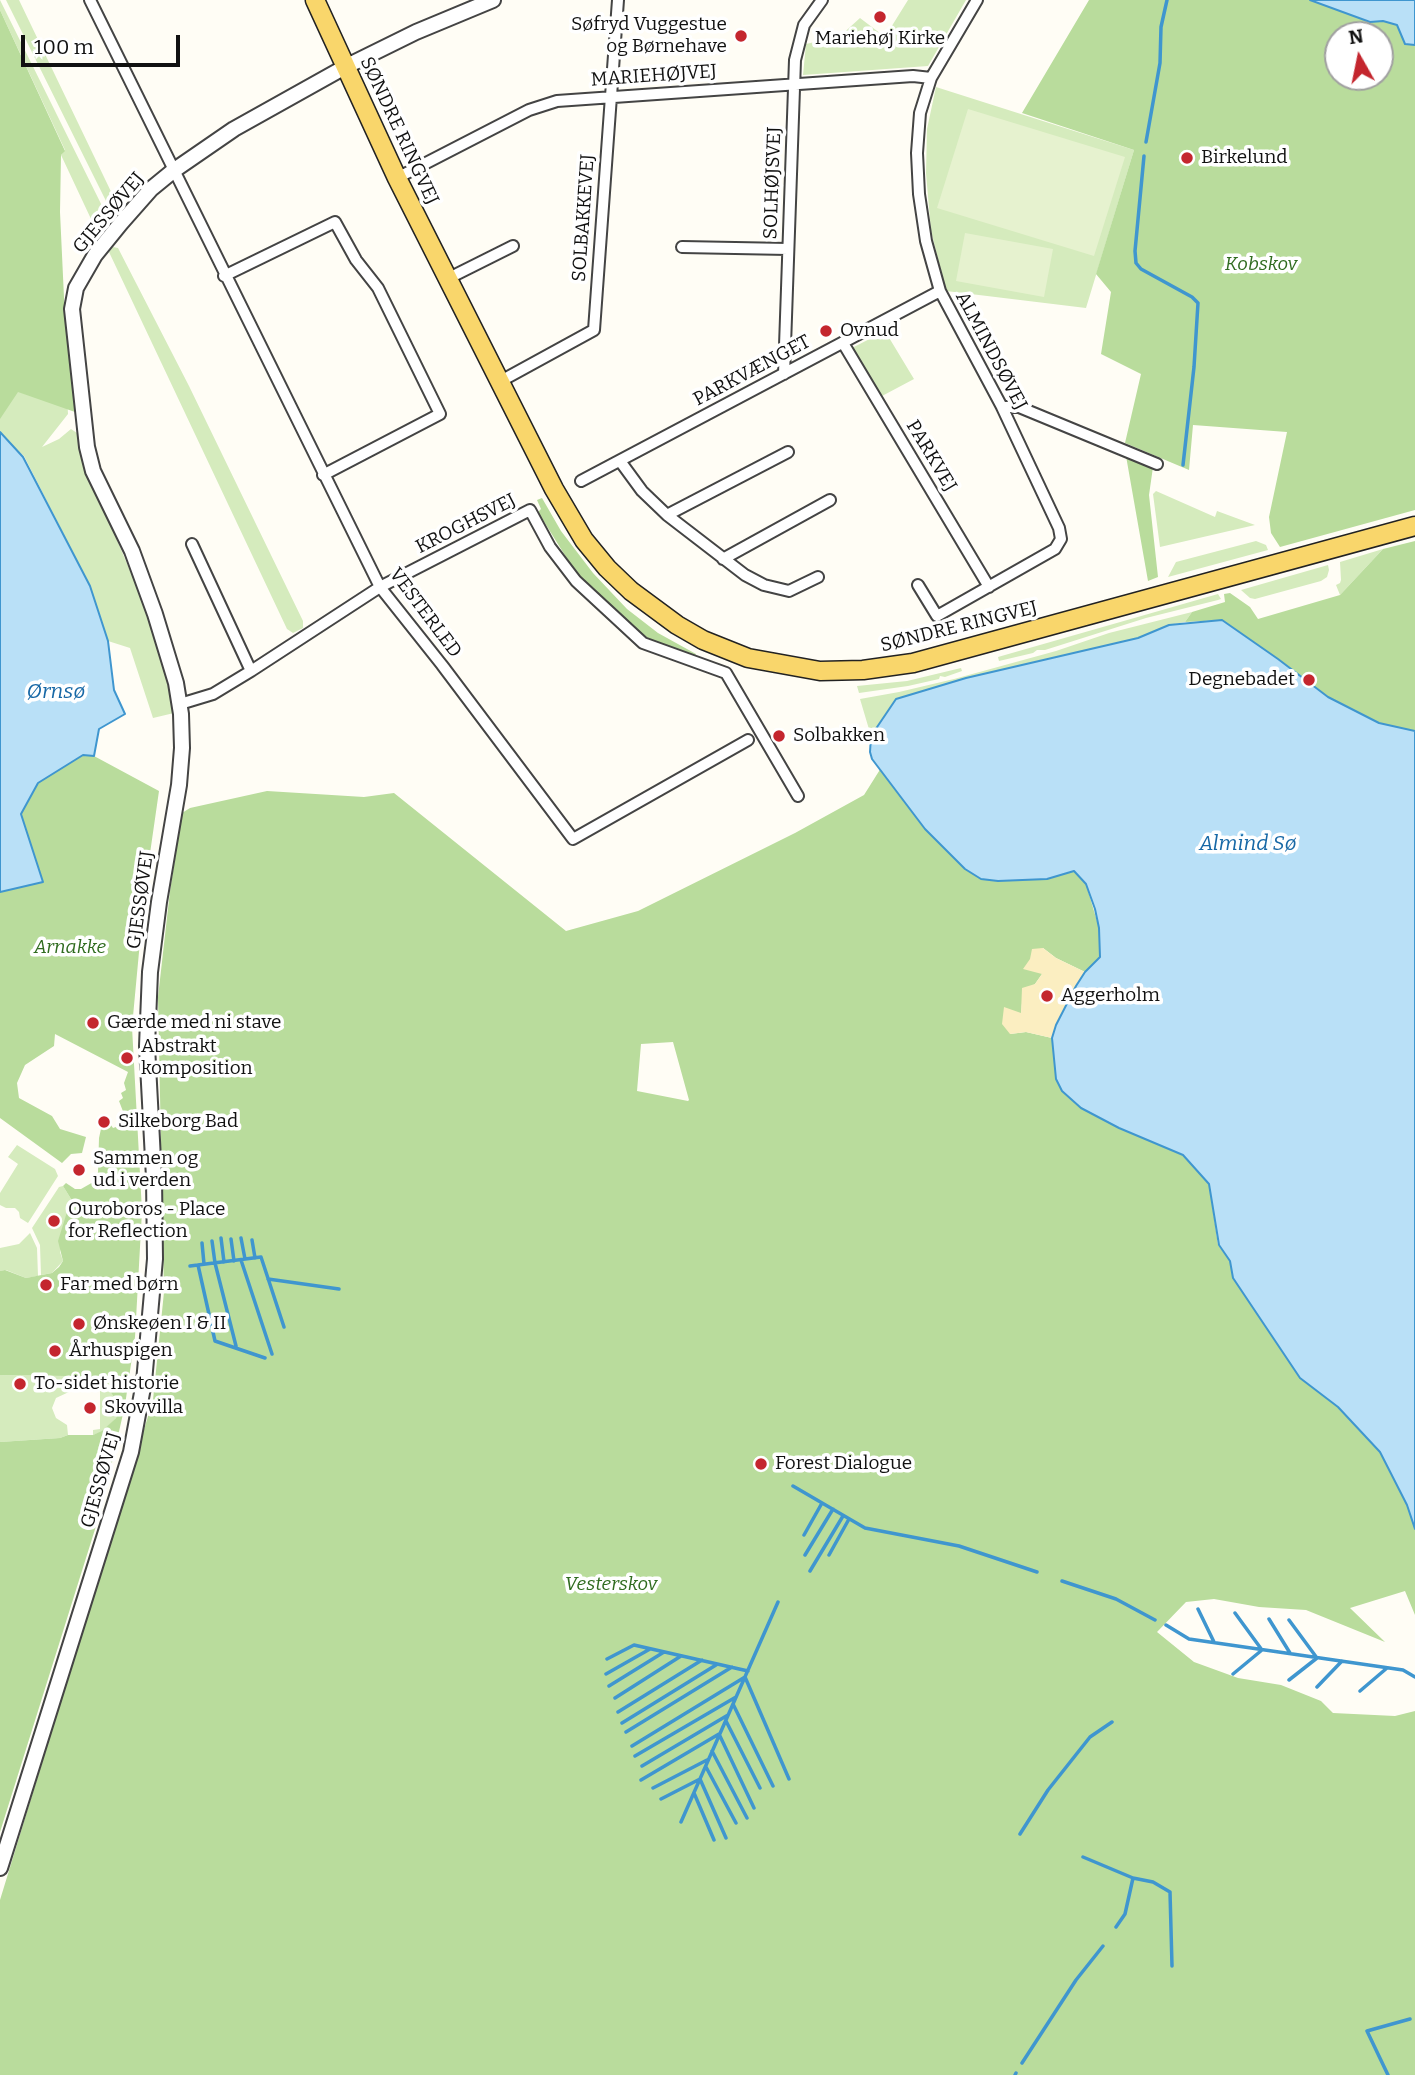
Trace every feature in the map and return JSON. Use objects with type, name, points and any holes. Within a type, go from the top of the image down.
[{"type":"main road","name":"SØNDRE RINGVEJ","points":[[314,0],[447,279],[554,489],[584,540],[631,591],[677,625],[703,640],[748,658],[820,671],[863,670],[913,663],[1415,526]]},
{"type":"street","name":"VESTERLED","points":[[90,0],[224,276],[380,587],[573,839],[748,740]]},
{"type":"street","name":"GJESSØVEJ","points":[[0,1868],[131,1452],[144,1382],[155,1259],[147,1046],[149,996],[159,902],[179,785],[182,748],[180,705],[167,651],[142,576],[93,471],[83,422],[72,309],[76,288],[95,255],[150,189],[173,171],[234,129],[345,67],[416,32],[493,0]]},
{"type":"street","name":"SOLBAKKEVEJ","points":[[499,382],[594,330],[618,0]]},
{"type":"street","name":"SOLHØJSVEJ","points":[[783,374],[798,40],[804,25],[822,0]]},
{"type":"street","name":"ALMINDSØVEJ","points":[[918,585],[937,616],[1055,550],[1061,539],[1059,528],[1002,407],[940,291],[926,241],[919,194],[917,153],[920,113],[931,78],[976,0]]},
{"type":"street","name":"MARIEHØJVEJ","points":[[397,178],[529,110],[557,102],[610,96],[913,76],[931,78]]},
{"type":"street","points":[[224,276],[335,222],[356,260],[378,288],[439,414],[323,475]]},
{"type":"street","points":[[447,279],[513,246]]},
{"type":"street","points":[[682,247],[788,249]]},
{"type":"street","name":"PARKVÆNGET","points":[[581,481],[940,291]]},
{"type":"street","name":"PARKVEJ","points":[[842,343],[989,587]]},
{"type":"street","points":[[1002,407],[1019,407],[1157,464]]},
{"type":"street","points":[[667,515],[788,452]]},
{"type":"street","points":[[620,461],[642,491],[667,515],[745,575],[764,585],[789,591],[818,577]]},
{"type":"street","points":[[723,559],[830,500]]},
{"type":"street","name":"KROGHSVEJ","points":[[180,705],[213,694],[380,587],[530,510],[550,547],[576,581],[643,643],[726,673],[798,796]]},
{"type":"street","points":[[192,544],[251,671]]},
{"type":"green space","points":[[0,0],[111,224],[99,236],[61,155],[65,150],[0,10]]},
{"type":"green space","points":[[6,0],[19,0],[116,202],[109,207]]},
{"type":"green space","points":[[908,0],[966,0],[928,66],[803,75],[806,44],[819,41],[827,48],[860,18],[885,37]]},
{"type":"green space","name":"Kobskov","points":[[1089,0],[1310,0],[1367,21],[1324,21],[1324,91],[1394,91],[1394,24],[1397,25],[1405,43],[1415,45],[1415,510],[1280,547],[1271,533],[1269,517],[1287,432],[1193,425],[1189,470],[1125,443],[1141,374],[1101,354],[1111,292],[1096,274],[1134,150],[1022,113]]},
{"type":"green space","points":[[0,10],[65,151],[61,155],[60,212],[65,319],[75,412],[18,392],[0,419]]},
{"type":"green space","points":[[0,39],[60,276],[68,414],[42,447],[59,439],[71,429],[77,433],[88,472],[154,627],[174,713],[153,718],[130,648],[108,641],[90,586],[24,456],[0,436]]},
{"type":"green space","points":[[936,87],[1134,150],[1086,308],[946,291],[931,231],[926,173],[927,129]]},
{"type":"green space","points":[[968,109],[1125,157],[1094,256],[937,208]]},
{"type":"green space","points":[[965,233],[1053,249],[1044,297],[956,281]]},
{"type":"green space","points":[[113,247],[118,248],[189,386],[303,621],[303,628],[293,633],[287,629],[109,252]]},
{"type":"green space","points":[[885,331],[914,379],[882,396],[852,348]]},
{"type":"green space","points":[[1126,456],[1153,467],[1149,495],[1158,577],[1148,581]]},
{"type":"green space","points":[[1156,491],[1215,517],[1217,511],[1255,525],[1160,547],[1153,494]]},
{"type":"green space","points":[[542,498],[561,531],[593,573],[627,609],[658,633],[696,654],[694,658],[655,645],[590,588],[571,565],[538,512],[541,509],[537,500]]},
{"type":"green space","points":[[1256,541],[1266,545],[1268,550],[1168,577],[1176,562]]},
{"type":"green space","points":[[1415,541],[1415,731],[1379,723],[1328,697],[1222,620],[1185,622],[1192,612],[1225,602],[1224,594],[1230,593],[1250,607],[1258,619],[1340,595],[1383,549]]},
{"type":"green space","points":[[1383,549],[1340,595],[1336,585],[1341,580],[1340,562]]},
{"type":"green space","points":[[1328,565],[1327,577],[1321,581],[1255,599],[1241,590]]},
{"type":"green space","points":[[1218,594],[1221,599],[999,661],[998,657]]},
{"type":"green space","points":[[1192,612],[1185,622],[1169,625],[1138,638],[967,678],[896,699],[871,736],[860,699],[954,679],[1056,651],[1109,633]]},
{"type":"green space","points":[[961,668],[962,671],[945,677],[940,676],[939,679],[908,686],[859,693],[857,686],[907,681]]},
{"type":"green space","name":"Arnakke","points":[[83,755],[94,756],[159,791],[145,888],[132,1027],[142,1211],[135,1337],[125,1405],[102,1507],[0,1832],[0,1442],[93,1435],[102,1431],[116,1418],[119,1411],[117,1401],[111,1393],[112,1382],[65,1376],[0,1375],[0,1271],[5,1270],[26,1278],[52,1273],[59,1267],[63,1261],[58,1241],[71,1199],[63,1186],[66,1183],[75,1189],[81,1189],[95,1181],[104,1115],[113,1128],[122,1125],[118,1116],[124,1114],[119,1101],[123,1098],[121,1093],[126,1090],[124,1083],[128,1072],[55,1034],[54,1046],[25,1065],[17,1083],[19,1098],[52,1116],[60,1129],[86,1137],[82,1153],[71,1154],[62,1163],[0,1118],[0,892],[43,882],[21,814],[38,783]]},
{"type":"green space","name":"Vesterskov","points":[[881,768],[925,829],[965,869],[1047,879],[1074,870],[1086,884],[1099,928],[1100,957],[1085,972],[1056,958],[1043,948],[1042,974],[1035,984],[1023,993],[1021,1013],[1010,1034],[1026,1032],[1052,1038],[1056,1079],[1081,1108],[1119,1128],[1183,1155],[1209,1184],[1218,1245],[1230,1261],[1233,1278],[1300,1378],[1338,1407],[1380,1452],[1407,1505],[1415,1529],[1415,1615],[1405,1591],[1350,1608],[1385,1642],[1306,1610],[1259,1607],[1214,1599],[1186,1602],[1157,1632],[1194,1662],[1238,1678],[1281,1685],[1321,1701],[1333,1713],[1395,1716],[1415,1711],[1415,2075],[0,2075],[0,1900],[153,1400],[164,1292],[158,997],[182,813],[190,808],[267,791],[364,797],[394,793],[566,931],[638,911],[795,833],[864,795]],"holes":[[[673,1042],[689,1100],[637,1091],[641,1044]]]},
{"type":"green space","points":[[17,1145],[55,1169],[58,1176],[28,1223],[20,1218],[15,1208],[0,1205],[0,1193],[18,1164],[8,1157]]},
{"type":"green space","points":[[63,1186],[71,1199],[60,1252],[63,1261],[52,1273],[41,1275],[40,1245],[32,1228],[59,1187]]},
{"type":"green space","points":[[30,1233],[37,1248],[38,1276],[26,1278],[6,1270],[0,1271],[0,1248],[19,1244]]},
{"type":"green space","points":[[0,1375],[67,1376],[71,1391],[56,1398],[52,1408],[56,1418],[67,1425],[68,1435],[60,1438],[0,1442]]},
{"type":"green space","points":[[77,1377],[112,1382],[111,1393],[117,1401],[119,1411],[102,1432],[93,1435],[93,1430],[100,1429],[100,1387],[82,1386]]},
{"type":"sand","name":"Aggerholm","points":[[1043,948],[1056,958],[1085,972],[1056,1025],[1052,1038],[1026,1032],[1010,1034],[1002,1024],[1004,1007],[1021,1013],[1022,988],[1035,984],[1042,974],[1023,969],[1030,959],[1032,949]]},
{"type":"water","points":[[1310,0],[1415,0],[1415,45],[1405,44],[1394,21],[1367,21]]},
{"type":"water","name":"Ørnsø","points":[[0,432],[23,457],[90,586],[108,641],[114,690],[125,714],[99,729],[94,756],[83,755],[38,783],[21,814],[43,882],[0,892]]},
{"type":"water","name":"Almind Sø","points":[[1222,620],[1328,697],[1379,723],[1415,731],[1415,1529],[1407,1505],[1380,1452],[1338,1407],[1300,1378],[1233,1278],[1230,1261],[1219,1245],[1209,1184],[1183,1155],[1119,1128],[1081,1108],[1062,1091],[1056,1079],[1052,1038],[1076,986],[1100,957],[1099,928],[1086,884],[1074,871],[1047,879],[981,879],[965,869],[925,829],[872,759],[870,752],[871,736],[896,699],[966,678],[1138,638],[1169,625]]},
{"type":"waterway","points":[[1146,142],[1160,63],[1161,27],[1167,0]]},
{"type":"waterway","points":[[1144,156],[1136,263],[1141,269],[1198,303],[1183,465]]},
{"type":"waterway","points":[[221,1238],[224,1262]]},
{"type":"waterway","points":[[241,1238],[245,1259]]},
{"type":"waterway","points":[[231,1239],[234,1261]]},
{"type":"waterway","points":[[252,1240],[255,1258]]},
{"type":"waterway","points":[[212,1241],[236,1346]]},
{"type":"waterway","points":[[202,1243],[204,1264]]},
{"type":"waterway","points":[[190,1266],[261,1257],[284,1327]]},
{"type":"waterway","points":[[241,1260],[272,1354]]},
{"type":"waterway","points":[[198,1265],[215,1341],[265,1358]]},
{"type":"waterway","points":[[268,1279],[339,1289]]},
{"type":"waterway","points":[[793,1486],[865,1528],[959,1546],[1037,1572]]},
{"type":"waterway","points":[[804,1535],[822,1503]]},
{"type":"waterway","points":[[805,1555],[833,1509]]},
{"type":"waterway","points":[[810,1571],[843,1516]]},
{"type":"waterway","points":[[829,1555],[849,1519]]},
{"type":"waterway","points":[[1062,1581],[1116,1599],[1155,1620]]},
{"type":"waterway","points":[[681,1822],[778,1602]]},
{"type":"waterway","points":[[1198,1609],[1214,1642]]},
{"type":"waterway","points":[[1233,1674],[1262,1650],[1235,1613]]},
{"type":"waterway","points":[[1269,1619],[1290,1653]]},
{"type":"waterway","points":[[1289,1620],[1317,1658],[1289,1680]]},
{"type":"waterway","points":[[1166,1625],[1189,1639],[1403,1670],[1415,1677]]},
{"type":"waterway","points":[[607,1659],[634,1645],[748,1671]]},
{"type":"waterway","points":[[606,1674],[650,1649]]},
{"type":"waterway","points":[[609,1686],[664,1652]]},
{"type":"waterway","points":[[615,1698],[681,1656]]},
{"type":"waterway","points":[[618,1712],[702,1660]]},
{"type":"waterway","points":[[1317,1687],[1342,1661]]},
{"type":"waterway","points":[[622,1723],[716,1665]]},
{"type":"waterway","points":[[626,1732],[732,1667]]},
{"type":"waterway","points":[[1360,1691],[1387,1668]]},
{"type":"waterway","points":[[632,1746],[745,1677],[789,1779]]},
{"type":"waterway","points":[[635,1756],[736,1697]]},
{"type":"waterway","points":[[733,1704],[773,1786]]},
{"type":"waterway","points":[[642,1766],[728,1715]]},
{"type":"waterway","points":[[726,1721],[760,1788]]},
{"type":"waterway","points":[[1020,1834],[1048,1790],[1090,1737],[1112,1722]]},
{"type":"waterway","points":[[641,1780],[719,1734],[754,1808]]},
{"type":"waterway","points":[[712,1751],[747,1818]]},
{"type":"waterway","points":[[653,1788],[707,1760]]},
{"type":"waterway","points":[[706,1767],[736,1823]]},
{"type":"waterway","points":[[661,1799],[700,1779],[726,1838]]},
{"type":"waterway","points":[[694,1793],[714,1840]]},
{"type":"waterway","points":[[1083,1857],[1133,1878],[1153,1882],[1170,1892],[1172,1966]]},
{"type":"waterway","points":[[1116,1927],[1125,1914],[1133,1878]]},
{"type":"waterway","points":[[1022,2063],[1076,1980],[1103,1946]]},
{"type":"waterway","points":[[1388,2075],[1367,2031],[1410,2019]]},
{"type":"place","name":"Mariehøj Kirke","points":[[880,17]]},
{"type":"place","name":"Søfryd Vuggestue og Børnehave","points":[[741,36]]},
{"type":"place","name":"Birkelund","points":[[1187,158]]},
{"type":"place","name":"Ovnud","points":[[826,331]]},
{"type":"place","name":"Degnebadet","points":[[1309,680]]},
{"type":"place","name":"Solbakken","points":[[779,736]]},
{"type":"place","name":"Aggerholm","points":[[1047,996]]},
{"type":"place","name":"Gærde med ni stave","points":[[93,1023]]},
{"type":"place","name":"Abstrakt komposition","points":[[127,1058]]},
{"type":"place","name":"Silkeborg Bad","points":[[104,1122]]},
{"type":"place","name":"Sammen og ud i verden","points":[[79,1170]]},
{"type":"place","name":"Ouroboros - Place for Reflection","points":[[54,1221]]},
{"type":"place","name":"Far med børn","points":[[46,1285]]},
{"type":"place","name":"Ønskeøen I & II","points":[[79,1324]]},
{"type":"place","name":"Århuspigen","points":[[55,1351]]},
{"type":"place","name":"To-sidet historie","points":[[20,1384]]},
{"type":"place","name":"Skovvilla","points":[[90,1408]]},
{"type":"place","name":"Forest Dialogue","points":[[761,1464]]}]
